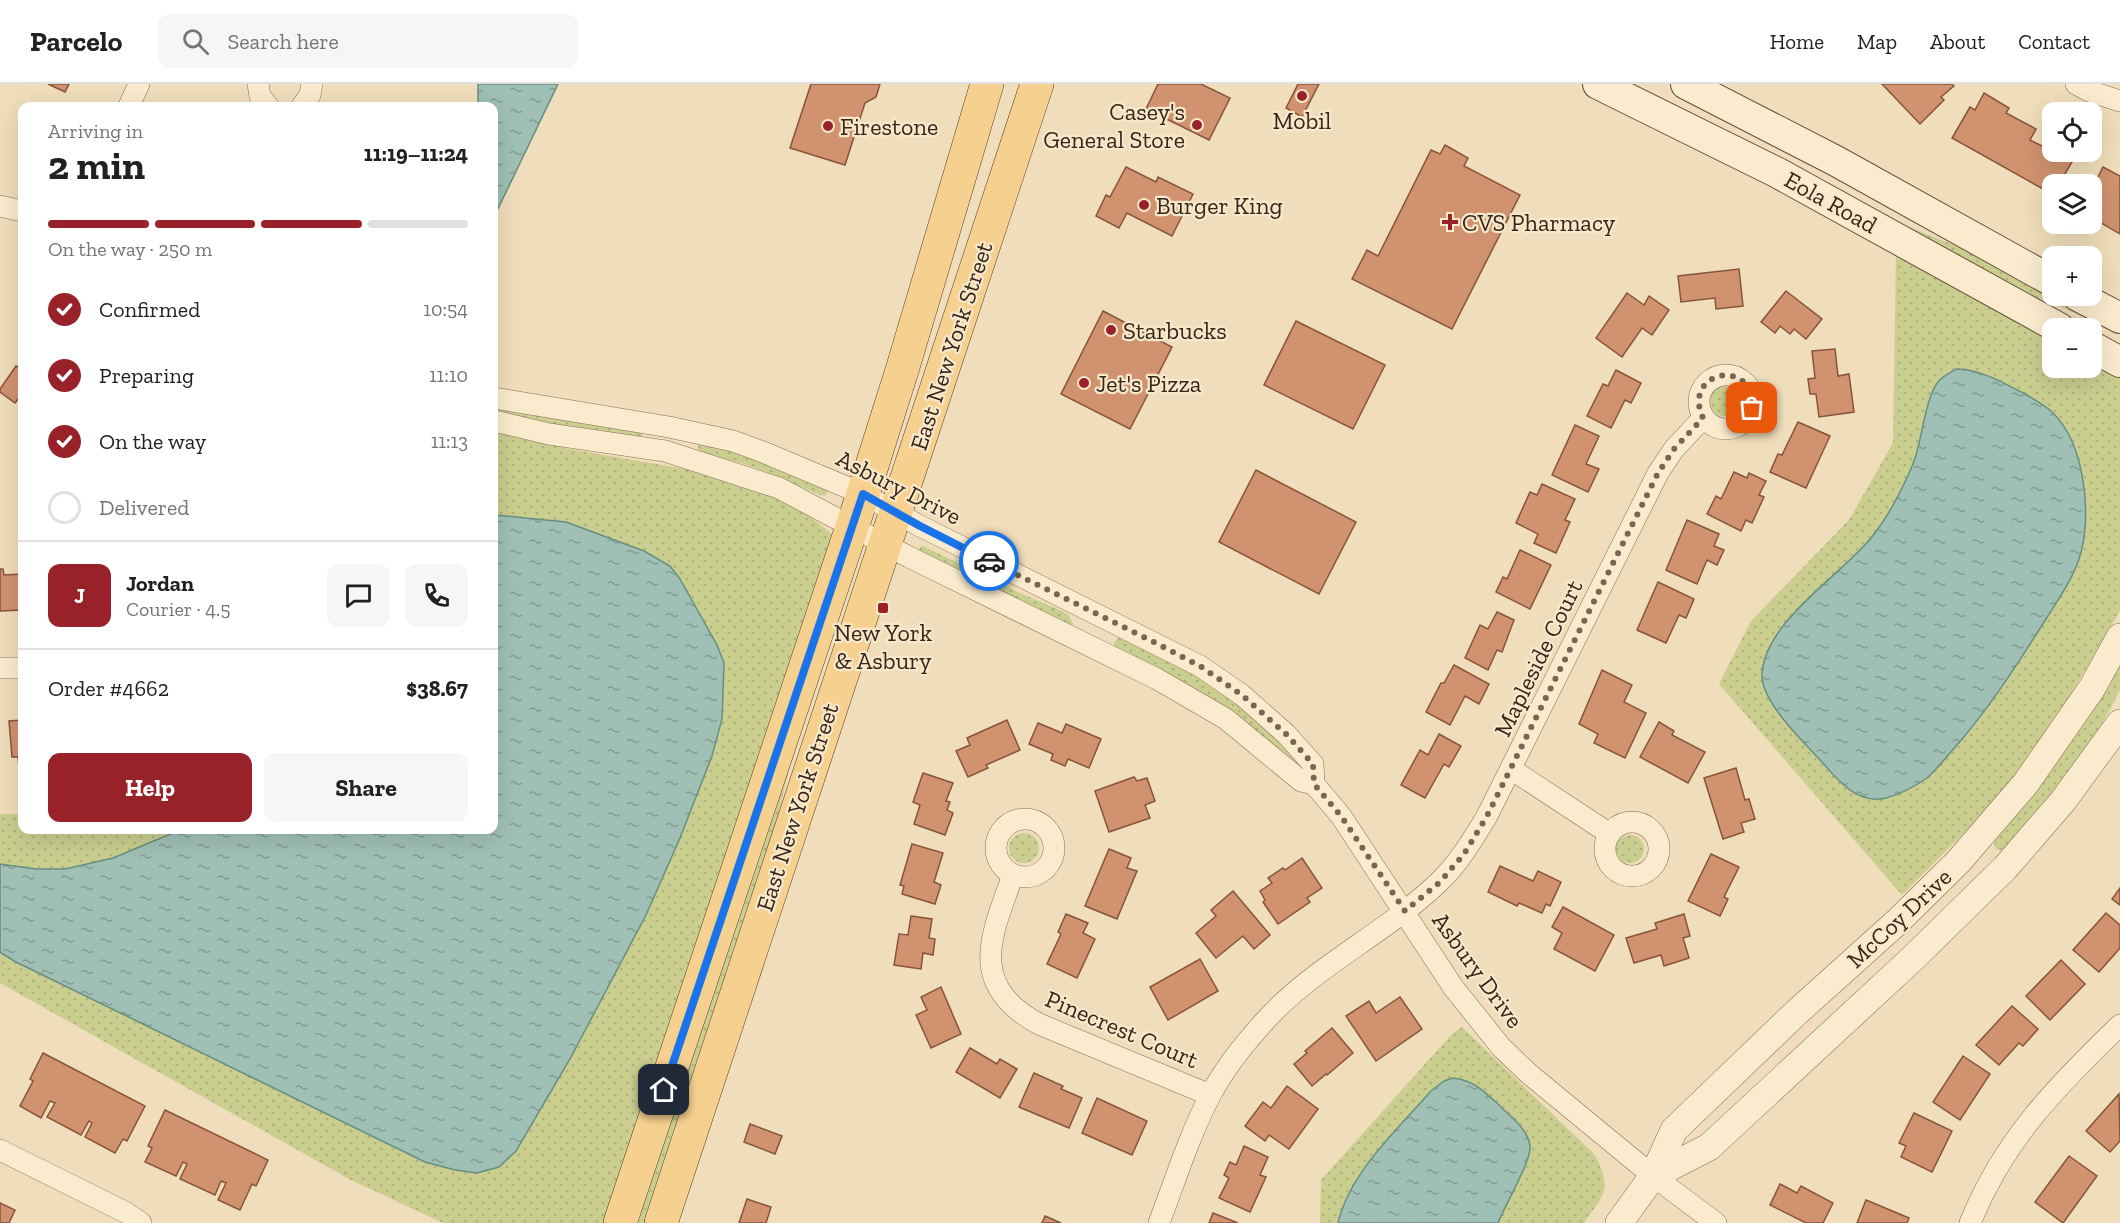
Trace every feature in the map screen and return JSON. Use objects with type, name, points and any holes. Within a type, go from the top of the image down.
[{"type":"main road","name":"East New York Street","points":[[620,1223],[863,494],[987,84]]},
{"type":"main road","name":"East New York Street","points":[[661,1223],[1037,84]]},
{"type":"main road","name":"Eola Road","points":[[1598,84],[1778,173],[2042,319]]},
{"type":"main road","name":"Eola Road","points":[[1686,84],[1836,161],[2042,275]]},
{"type":"main road","points":[[2097,306],[2120,318]]},
{"type":"main road","points":[[2102,352],[2120,362]]},
{"type":"street","points":[[131,102],[139,84]]},
{"type":"street","points":[[258,84],[260,96],[265,102]]},
{"type":"street","points":[[305,102],[310,95],[312,84]]},
{"type":"street","points":[[2076,84],[2089,91],[2120,101]]},
{"type":"street","points":[[0,206],[18,210]]},
{"type":"street","name":"Asbury Drive","points":[[498,399],[669,427],[733,441],[863,494],[930,532],[1200,666],[1242,695],[1286,734],[1313,764],[1314,784]]},
{"type":"street","name":"Mapleside Court","points":[[1159,1223],[1210,1095],[1235,1057],[1263,1022],[1312,978],[1405,911],[1440,882],[1464,854],[1511,769],[1658,473],[1674,449],[1703,418]]},
{"type":"street","name":"Asbury Drive","points":[[498,422],[549,434],[665,451],[779,488],[885,544],[1157,679],[1226,719],[1301,781],[1314,784],[1341,816],[1453,987],[1501,1047],[1528,1073],[1653,1176],[1716,1223]]},
{"type":"street","name":"McCoy Drive","points":[[1619,1223],[1653,1176],[1674,1130],[1958,862],[2026,783],[2092,688],[2120,637]]},
{"type":"street","points":[[0,668],[18,668]]},
{"type":"street","name":"McCoy Drive","points":[[1653,1176],[1709,1147],[1920,951],[2005,868],[2056,809],[2120,723]]},
{"type":"street","points":[[1511,769],[1610,834]]},
{"type":"street","name":"Pinecrest Court","points":[[1013,875],[994,928],[991,953],[991,970],[1004,998],[1014,1008],[1039,1024],[1210,1095]]},
{"type":"street","points":[[1970,1223],[1989,1182],[2024,1126],[2067,1077],[2120,1024]]},
{"type":"street","points":[[0,1150],[125,1212],[141,1223]]},
{"type":"green space","points":[[1904,225],[1977,254],[2042,289],[2042,299],[2022,291],[1902,229]]},
{"type":"green space","points":[[1896,253],[2042,332],[2042,378],[2102,378],[2102,364],[2120,374],[2120,611],[2061,711],[2024,763],[1990,807],[1902,895],[1719,684],[1751,621],[1849,520],[1893,443]]},
{"type":"green space","points":[[2058,306],[2074,306],[2076,307],[2073,312]]},
{"type":"green space","points":[[1724,386],[1730,387],[1738,395],[1738,407],[1730,415],[1724,416],[1718,415],[1710,407],[1709,401],[1710,395],[1718,387]]},
{"type":"green space","points":[[498,406],[642,431],[641,439],[498,416]]},
{"type":"green space","points":[[498,431],[569,449],[697,471],[795,504],[833,535],[606,1223],[443,1223],[351,1180],[0,983],[0,814],[18,814],[18,834],[498,834]]},
{"type":"green space","points":[[700,442],[744,452],[829,489],[825,496],[820,495],[758,469],[707,454],[698,449]]},
{"type":"green space","points":[[923,546],[1068,614],[1073,624],[1069,628],[918,552]]},
{"type":"green space","points":[[1120,637],[1167,657],[1252,713],[1311,775],[1115,649],[1114,642]]},
{"type":"green space","points":[[2120,659],[2120,689],[2083,756],[2008,844],[2002,850],[1998,850],[1994,846],[1995,840],[2049,772]]},
{"type":"green space","points":[[794,750],[767,859],[647,1223],[634,1223]]},
{"type":"green space","points":[[1024,833],[1030,834],[1038,842],[1038,854],[1030,862],[1024,863],[1018,862],[1010,854],[1009,848],[1010,842],[1018,834]]},
{"type":"green space","points":[[1630,835],[1640,839],[1644,849],[1640,859],[1630,863],[1620,859],[1616,849],[1620,839]]},
{"type":"green space","points":[[1462,1027],[1595,1155],[1605,1184],[1604,1191],[1584,1223],[1320,1223],[1321,1180],[1452,1034]]},
{"type":"water","points":[[478,84],[558,84],[498,209],[498,102],[478,102]]},
{"type":"water","points":[[1956,369],[1983,374],[2025,394],[2050,410],[2064,426],[2073,443],[2083,482],[2085,523],[2083,542],[2076,567],[2060,597],[2001,688],[1964,737],[1927,778],[1886,798],[1866,798],[1849,790],[1784,720],[1768,696],[1763,684],[1762,673],[1767,654],[1776,635],[1790,617],[1858,553],[1884,521],[1913,464],[1934,389],[1942,378]]},
{"type":"water","points":[[498,515],[566,522],[644,551],[670,566],[680,579],[717,645],[724,663],[722,719],[712,756],[680,838],[646,915],[570,1059],[516,1151],[499,1167],[477,1173],[425,1162],[14,961],[0,952],[0,864],[36,869],[65,869],[113,858],[170,834],[498,834]]},
{"type":"water","points":[[1453,1078],[1467,1081],[1484,1092],[1518,1124],[1529,1140],[1527,1162],[1498,1223],[1338,1223],[1353,1186],[1376,1152],[1431,1091],[1444,1081]]},
{"type":"building","points":[[48,84],[69,84],[65,92]]},
{"type":"building","name":"Firestone","points":[[811,84],[880,84],[876,97],[865,103],[845,165],[790,148]]},
{"type":"building","name":"Casey's General Store","points":[[1158,84],[1201,84],[1230,98],[1209,140],[1146,109]]},
{"type":"building","name":"Mobil","points":[[1298,84],[1319,84],[1302,117],[1286,108]]},
{"type":"building","points":[[1882,84],[1952,84],[1954,86],[1941,97],[1944,100],[1920,124]]},
{"type":"building","points":[[1984,93],[2009,108],[2006,113],[2036,129],[2030,140],[2042,146],[2042,162],[2072,162],[2065,174],[2042,174],[2042,188],[1952,138],[1970,107],[1975,110]]},
{"type":"building","name":"CVS Pharmacy","points":[[1445,145],[1468,158],[1464,166],[1520,195],[1452,329],[1352,279],[1367,250],[1378,256],[1431,150],[1440,154]]},
{"type":"building","name":"Burger King","points":[[1126,167],[1156,182],[1158,177],[1193,194],[1172,236],[1127,213],[1119,228],[1096,216],[1106,195],[1110,197]]},
{"type":"building","points":[[2103,167],[2120,176],[2120,234],[2102,223],[2102,174],[2100,174]]},
{"type":"building","points":[[1739,269],[1743,306],[1716,309],[1715,298],[1681,302],[1678,276]]},
{"type":"building","points":[[1786,291],[1822,319],[1806,339],[1794,329],[1790,334],[1780,326],[1775,333],[1761,322]]},
{"type":"building","points":[[1627,293],[1644,305],[1649,296],[1669,310],[1652,335],[1642,328],[1622,357],[1596,338]]},
{"type":"building","points":[[1103,311],[1172,347],[1130,429],[1061,394]]},
{"type":"building","points":[[1296,321],[1385,365],[1353,429],[1264,385]]},
{"type":"building","points":[[1835,349],[1838,376],[1849,374],[1854,412],[1819,417],[1816,394],[1810,394],[1808,379],[1815,378],[1812,351]]},
{"type":"building","points":[[16,366],[18,367],[18,399],[15,403],[0,392]]},
{"type":"building","points":[[1616,370],[1641,383],[1631,403],[1625,400],[1611,428],[1587,416],[1603,384],[1608,386]]},
{"type":"building","points":[[1798,422],[1830,436],[1806,488],[1770,472],[1778,454],[1782,455]]},
{"type":"building","points":[[1575,425],[1599,436],[1586,464],[1599,469],[1588,492],[1552,475]]},
{"type":"building","points":[[1256,470],[1356,522],[1319,594],[1219,542]]},
{"type":"building","points":[[1734,472],[1747,478],[1749,473],[1766,481],[1759,495],[1764,497],[1752,523],[1746,520],[1741,531],[1707,514],[1716,496],[1721,499]]},
{"type":"building","points":[[1542,484],[1575,499],[1565,520],[1570,522],[1556,553],[1534,543],[1538,534],[1516,523],[1530,492],[1537,495]]},
{"type":"building","points":[[1687,520],[1719,534],[1714,546],[1724,550],[1717,565],[1707,560],[1697,584],[1666,570]]},
{"type":"building","points":[[1520,550],[1551,565],[1530,609],[1496,592],[1503,577],[1507,579]]},
{"type":"building","points":[[0,569],[3,569],[4,575],[18,574],[18,610],[0,611]]},
{"type":"building","points":[[1658,582],[1694,599],[1686,618],[1679,615],[1666,643],[1637,630]]},
{"type":"building","points":[[1497,612],[1514,620],[1502,652],[1497,650],[1488,670],[1465,658],[1480,625],[1488,629]]},
{"type":"building","points":[[1454,665],[1489,684],[1479,704],[1465,696],[1450,725],[1426,712],[1441,683],[1444,683]]},
{"type":"building","points":[[1602,670],[1632,685],[1624,702],[1646,713],[1625,758],[1594,743],[1598,734],[1579,724]]},
{"type":"building","points":[[18,720],[18,757],[12,757],[9,721]]},
{"type":"building","points":[[1007,720],[1020,750],[986,765],[988,768],[968,777],[956,751],[970,745],[967,738]]},
{"type":"building","points":[[1659,722],[1674,731],[1672,735],[1705,752],[1688,783],[1640,757]]},
{"type":"building","points":[[1038,723],[1062,733],[1066,724],[1101,739],[1089,768],[1068,759],[1065,766],[1051,760],[1053,754],[1029,744]]},
{"type":"building","points":[[1439,734],[1461,746],[1449,767],[1444,764],[1425,798],[1401,785],[1420,750],[1428,755]]},
{"type":"building","points":[[1736,768],[1745,800],[1749,799],[1755,819],[1741,823],[1744,832],[1723,839],[1704,778]]},
{"type":"building","points":[[923,773],[953,783],[946,801],[950,802],[947,810],[953,813],[945,835],[914,824],[920,805],[913,802]]},
{"type":"building","points":[[1134,777],[1137,781],[1147,778],[1155,801],[1145,805],[1150,818],[1109,832],[1095,791]]},
{"type":"building","points":[[912,844],[943,853],[934,882],[941,885],[935,904],[902,894],[904,886],[900,885]]},
{"type":"building","points":[[1109,849],[1131,858],[1127,868],[1137,871],[1117,919],[1085,906]]},
{"type":"building","points":[[1711,854],[1739,867],[1724,897],[1728,899],[1720,916],[1688,901]]},
{"type":"building","points":[[1302,858],[1322,888],[1307,898],[1310,902],[1278,924],[1263,902],[1265,900],[1260,891],[1272,883],[1268,878]]},
{"type":"building","points":[[1500,866],[1533,881],[1538,871],[1561,882],[1550,906],[1546,904],[1542,913],[1519,903],[1517,906],[1488,892]]},
{"type":"building","points":[[2120,888],[2120,905],[2112,899]]},
{"type":"building","points":[[1233,891],[1270,935],[1254,949],[1243,936],[1216,958],[1196,933],[1216,916],[1211,910]]},
{"type":"building","points":[[1563,907],[1614,935],[1595,971],[1554,949],[1562,933],[1552,927]]},
{"type":"building","points":[[2106,913],[2120,925],[2120,948],[2099,972],[2073,950]]},
{"type":"building","points":[[1066,914],[1088,923],[1083,933],[1095,939],[1077,978],[1047,964],[1061,934],[1058,932]]},
{"type":"building","points":[[1684,914],[1690,936],[1683,938],[1689,958],[1664,966],[1661,955],[1634,963],[1626,938],[1657,929],[1655,923]]},
{"type":"building","points":[[911,916],[932,919],[929,938],[935,939],[933,955],[923,953],[921,969],[894,965],[899,934],[908,935]]},
{"type":"building","points":[[1200,959],[1218,991],[1168,1020],[1150,987]]},
{"type":"building","points":[[2061,960],[2085,984],[2050,1020],[2026,996]]},
{"type":"building","points":[[941,987],[961,1034],[931,1048],[916,1015],[927,1010],[921,997]]},
{"type":"building","points":[[1400,997],[1422,1029],[1376,1061],[1346,1016],[1369,1001],[1376,1013]]},
{"type":"building","points":[[2012,1006],[2038,1029],[2023,1046],[2019,1043],[1999,1065],[1976,1045]]},
{"type":"building","points":[[1332,1028],[1353,1053],[1312,1086],[1294,1064],[1307,1053],[1305,1051]]},
{"type":"building","points":[[970,1048],[997,1064],[1000,1059],[1017,1069],[1000,1098],[956,1072]]},
{"type":"building","points":[[43,1053],[145,1106],[127,1141],[123,1139],[115,1153],[85,1137],[92,1123],[89,1121],[81,1135],[47,1117],[55,1103],[50,1101],[41,1118],[20,1106],[33,1081],[30,1079]]},
{"type":"building","points":[[1963,1056],[1990,1074],[1960,1120],[1933,1102]]},
{"type":"building","points":[[1034,1073],[1063,1086],[1061,1089],[1082,1098],[1069,1128],[1019,1107]]},
{"type":"building","points":[[1287,1086],[1318,1109],[1289,1149],[1269,1135],[1265,1141],[1245,1126],[1263,1102],[1271,1108]]},
{"type":"building","points":[[2119,1094],[2120,1141],[2110,1152],[2086,1131]]},
{"type":"building","points":[[1097,1098],[1147,1121],[1132,1155],[1082,1133]]},
{"type":"building","points":[[165,1110],[268,1160],[256,1186],[252,1184],[240,1210],[218,1200],[226,1183],[221,1181],[215,1195],[180,1179],[187,1164],[183,1162],[176,1176],[145,1162],[152,1148],[148,1146]]},
{"type":"building","points":[[1914,1113],[1952,1131],[1932,1172],[1901,1157],[1906,1146],[1899,1143]]},
{"type":"building","points":[[750,1124],[782,1136],[775,1154],[744,1142]]},
{"type":"building","points":[[1244,1146],[1268,1157],[1260,1175],[1266,1177],[1250,1212],[1219,1198],[1229,1178],[1224,1175],[1230,1162],[1236,1165]]},
{"type":"building","points":[[2069,1156],[2097,1176],[2063,1223],[2035,1202]]},
{"type":"building","points":[[1780,1184],[1797,1193],[1801,1186],[1833,1203],[1823,1223],[1806,1223],[1770,1205]]},
{"type":"building","points":[[747,1199],[771,1207],[766,1223],[739,1223]]},
{"type":"building","points":[[1866,1200],[1909,1218],[1907,1223],[1857,1223]]},
{"type":"building","points":[[0,1203],[15,1210],[9,1223],[0,1223]]},
{"type":"building","points":[[1213,1213],[1238,1223],[1209,1223]]},
{"type":"building","points":[[1045,1216],[1061,1223],[1042,1223]]},
{"type":"way so far","points":[[989,561],[1200,666],[1242,695],[1286,734],[1313,764],[1314,784],[1341,816],[1405,911],[1440,882],[1464,854],[1487,816],[1658,473],[1674,449],[1703,418],[1699,401],[1700,392],[1705,384],[1720,375],[1738,378],[1750,390],[1753,399],[1752,408]]},
{"type":"place","name":"Mobil","points":[[1302,96]]},
{"type":"place","name":"Casey's General Store","points":[[1197,125]]},
{"type":"place","name":"Firestone","points":[[828,126]]},
{"type":"place","name":"Burger King","points":[[1144,205]]},
{"type":"place","name":"CVS Pharmacy","points":[[1450,222]]},
{"type":"place","name":"Starbucks","points":[[1111,330]]},
{"type":"place","name":"Jet's Pizza","points":[[1084,383]]},
{"type":"place","name":"New York & Asbury","points":[[883,608]]},
{"type":"route","points":[[664,1090],[863,494],[989,561]]}]
